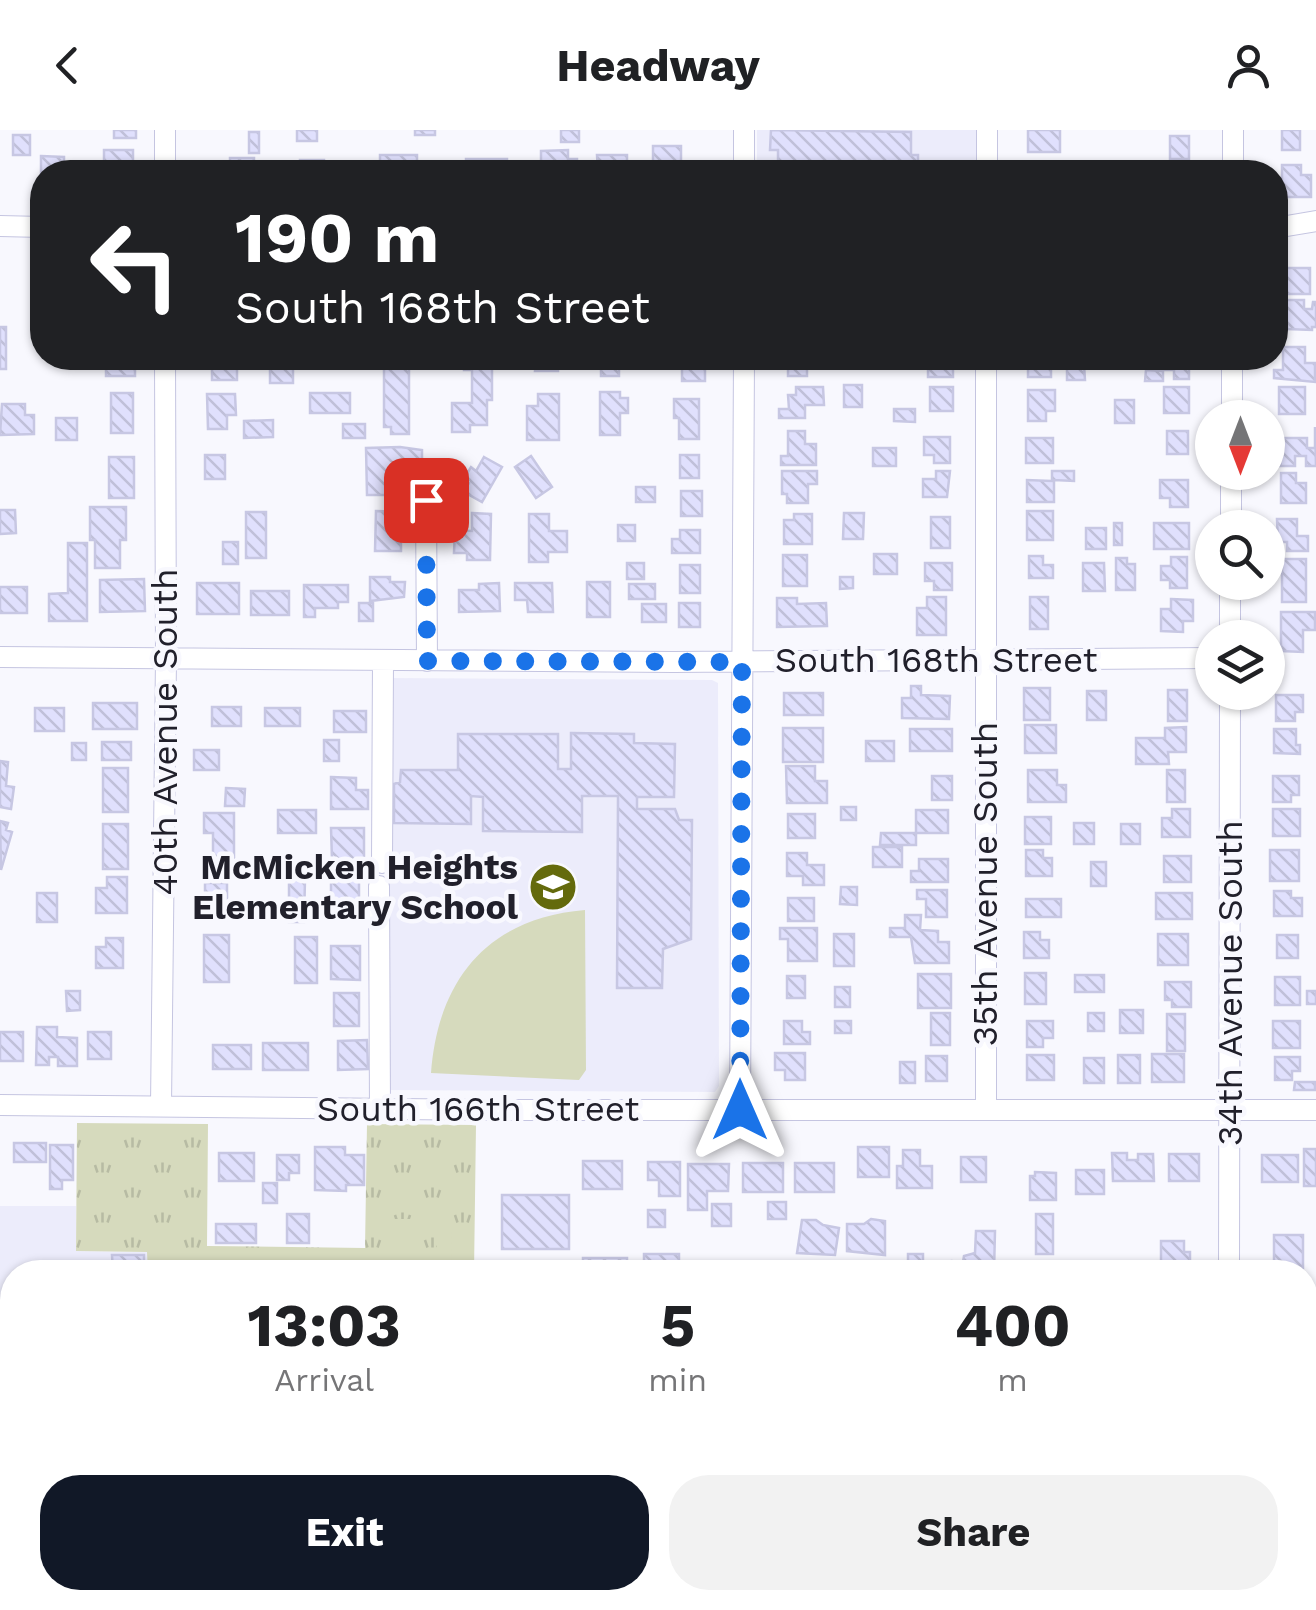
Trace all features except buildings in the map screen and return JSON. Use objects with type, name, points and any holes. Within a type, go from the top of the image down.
[{"type":"street","points":[[164,160],[165,130]]},
{"type":"street","points":[[744,130],[744,160]]},
{"type":"street","points":[[987,160],[988,130]]},
{"type":"street","points":[[1233,130],[1233,160]]},
{"type":"street","points":[[1288,226],[1316,222]]},
{"type":"street","points":[[0,226],[30,226]]},
{"type":"street","name":"40th Avenue South","points":[[161,1106],[165,370]]},
{"type":"street","points":[[740,1110],[744,370]]},
{"type":"street","name":"35th Avenue South","points":[[986,370],[986,1110]]},
{"type":"street","points":[[1232,370],[1232,400]]},
{"type":"street","points":[[426,500],[427,661]]},
{"type":"street","name":"South 168th Street","points":[[0,656],[742,662],[1195,658]]},
{"type":"street","points":[[382,864],[383,660]]},
{"type":"street","name":"34th Avenue South","points":[[1229,1260],[1230,710]]},
{"type":"street","points":[[379,886],[380,1108]]},
{"type":"street","name":"South 166th Street","points":[[0,1106],[1316,1110]]},
{"type":"shaded area","points":[[757,130],[978,130],[978,160],[757,160]]},
{"type":"shaded area","name":"McMicken Heights Elementary School","points":[[387,678],[718,683],[719,1086],[715,1092],[386,1090]]},
{"type":"shaded area","points":[[0,1206],[76,1206],[76,1251],[148,1252],[148,1260],[0,1260]]},
{"type":"green space","points":[[585,910],[586,1070],[579,1080],[431,1073],[444,1009],[474,959],[495,940],[521,926],[551,915]]},
{"type":"green space","points":[[77,1123],[208,1124],[207,1246],[365,1248],[367,1124],[476,1125],[474,1260],[147,1260],[147,1252],[76,1251]]},
{"type":"green space","points":[[393,1219],[419,1219],[419,1260],[393,1260]]},
{"type":"green space","points":[[437,1231],[452,1231],[451,1260],[437,1260]]},
{"type":"place","name":"McMicken Heights Elementary School","points":[[553,887]]},
{"type":"route","points":[[426,500],[427,661],[742,662],[740,1110]]}]
